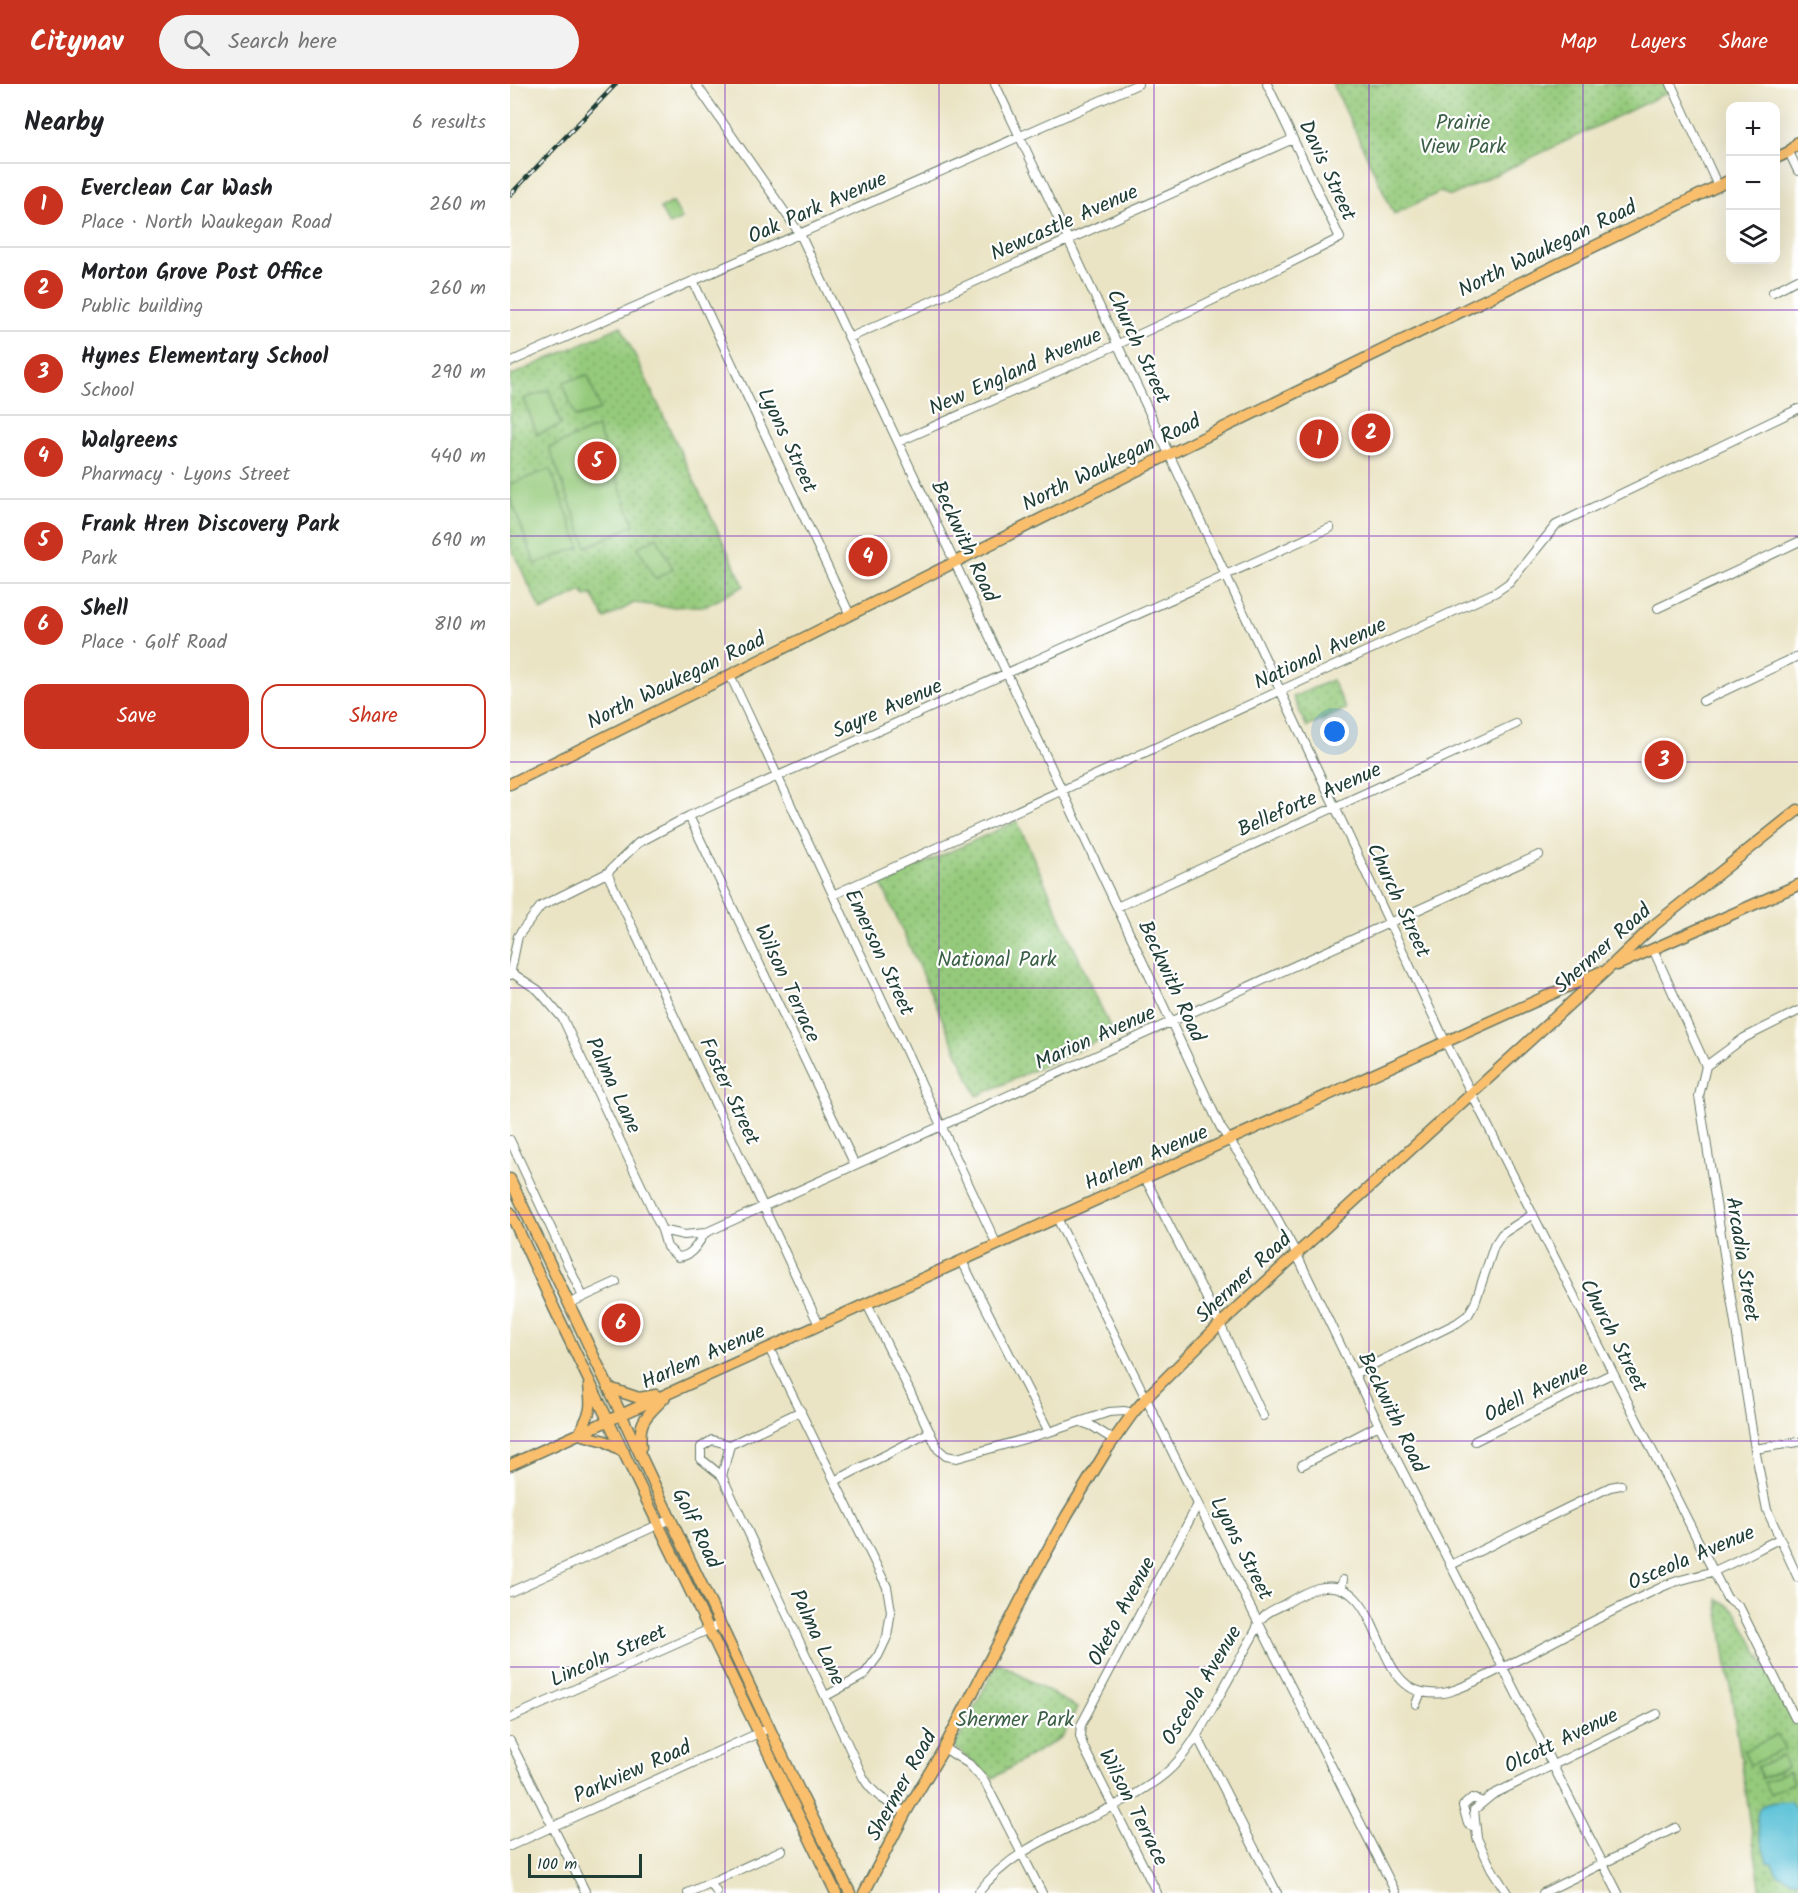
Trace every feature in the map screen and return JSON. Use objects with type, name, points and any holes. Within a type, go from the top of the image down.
[{"type":"main road","points":[[1793,152],[1798,142]]},
{"type":"main road","name":"North Waukegan Road","points":[[510,783],[1170,454],[1726,182]]},
{"type":"main road","name":"Shermer Road","points":[[864,1893],[906,1812],[944,1748],[1035,1572],[1067,1515],[1133,1413],[1220,1324],[1610,968],[1653,926],[1798,810]]},
{"type":"main road","name":"Harlem Avenue","points":[[510,1465],[1798,885]]},
{"type":"main road","name":"Golf Road","points":[[510,1179],[721,1624],[764,1731],[836,1893]]},
{"type":"main road","name":"Golf Road","points":[[510,1212],[710,1629],[850,1893]]},
{"type":"main road","points":[[588,1376],[592,1406],[579,1434],[605,1441],[625,1452]]},
{"type":"main road","points":[[609,1388],[639,1398],[668,1393]]},
{"type":"main road","points":[[643,1460],[639,1432],[644,1418],[668,1393]]},
{"type":"street","name":"Beckwith Road","points":[[696,84],[800,234],[1221,1127],[1254,1176],[1296,1253],[1379,1425],[1618,1893]]},
{"type":"street","name":"Church Street","points":[[995,84],[1446,1043],[1713,1571],[1727,1598],[1740,1608],[1795,1718]]},
{"type":"street","name":"Oak Park Avenue","points":[[510,362],[1138,84]]},
{"type":"street","name":"Davis Street","points":[[1267,84],[1340,238]]},
{"type":"street","points":[[1671,84],[1718,186]]},
{"type":"street","name":"Newcastle Avenue","points":[[849,338],[1293,139]]},
{"type":"street","points":[[1793,152],[1798,171]]},
{"type":"street","name":"New England Avenue","points":[[898,442],[1118,345],[1340,238]]},
{"type":"street","points":[[1773,292],[1798,279]]},
{"type":"street","name":"Lyons Street","points":[[693,281],[850,615]]},
{"type":"street","name":"National Avenue","points":[[833,894],[1496,592],[1509,583],[1557,525],[1798,410]]},
{"type":"street","name":"Sayre Avenue","points":[[511,974],[518,936],[540,906],[607,873],[638,843],[689,816],[1330,528]]},
{"type":"street","points":[[1658,608],[1798,542]]},
{"type":"street","points":[[1703,701],[1798,656]]},
{"type":"street","name":"Emerson Street","points":[[730,675],[997,1245]]},
{"type":"street","name":"Belleforte Avenue","points":[[1117,907],[1516,724]]},
{"type":"street","name":"Wilson Terrace","points":[[689,816],[855,1165]]},
{"type":"street","name":"Marion Avenue","points":[[662,1230],[684,1235],[705,1233],[1539,855]]},
{"type":"street","name":"Foster Street","points":[[607,873],[819,1325]]},
{"type":"street","points":[[1653,949],[1706,1066],[1744,1038],[1798,1011]]},
{"type":"street","name":"Palma Lane","points":[[511,974],[538,990],[563,1018],[668,1247],[678,1257],[687,1256],[705,1233]]},
{"type":"street","name":"Arcadia Street","points":[[1706,1066],[1699,1096],[1755,1449],[1767,1510],[1798,1578]]},
{"type":"street","points":[[510,1140],[583,1297]]},
{"type":"street","points":[[1145,1179],[1220,1324],[1263,1416]]},
{"type":"street","points":[[1354,1374],[1457,1323],[1468,1315],[1475,1303],[1494,1246],[1502,1234],[1533,1214]]},
{"type":"street","name":"Lyons Street","points":[[1057,1218],[1198,1504],[1396,1893]]},
{"type":"street","points":[[962,1261],[1049,1432]]},
{"type":"street","points":[[570,1303],[616,1282]]},
{"type":"street","points":[[867,1304],[938,1449],[946,1456],[957,1458],[1109,1412],[1133,1413]]},
{"type":"street","points":[[769,1348],[887,1587],[891,1611],[887,1637],[878,1656],[864,1675],[826,1696]]},
{"type":"street","name":"Odell Avenue","points":[[1475,1441],[1613,1373]]},
{"type":"street","points":[[730,1445],[722,1476],[701,1459],[701,1447],[712,1440],[730,1445],[801,1411]]},
{"type":"street","points":[[1082,1422],[1114,1440]]},
{"type":"street","points":[[1302,1465],[1379,1425]]},
{"type":"street","points":[[835,1481],[930,1432]]},
{"type":"street","points":[[1755,1449],[1798,1442]]},
{"type":"street","name":"Palma Lane","points":[[722,1476],[869,1787],[877,1795],[906,1812]]},
{"type":"street","points":[[1451,1565],[1610,1487],[1621,1485]]},
{"type":"street","name":"Oketo Avenue","points":[[1080,1736],[1081,1725],[1086,1714],[1198,1504]]},
{"type":"street","points":[[510,1592],[671,1519]]},
{"type":"street","name":"Osceola Avenue","points":[[1421,1692],[1446,1693],[1455,1690],[1665,1585],[1713,1571],[1779,1539]]},
{"type":"street","points":[[1343,1580],[1340,1589],[1349,1593],[1362,1607],[1399,1678],[1421,1692],[1416,1704]]},
{"type":"street","name":"Osceola Avenue","points":[[978,1893],[994,1873],[1022,1852],[1114,1807],[1137,1794],[1167,1772],[1197,1736],[1256,1630],[1258,1620],[1268,1612],[1319,1588],[1340,1589]]},
{"type":"street","name":"Lincoln Street","points":[[510,1718],[721,1624]]},
{"type":"street","name":"Olcott Avenue","points":[[1507,1893],[1491,1868],[1477,1838],[1474,1810],[1492,1795],[1657,1714]]},
{"type":"street","name":"Parkview Road","points":[[510,1846],[764,1731]]},
{"type":"street","name":"Wilson Terrace","points":[[1080,1736],[1157,1893]]},
{"type":"street","points":[[1197,1736],[1277,1893]]},
{"type":"street","points":[[510,1741],[586,1893]]},
{"type":"street","points":[[944,1748],[969,1764],[985,1782],[1042,1893]]},
{"type":"street","points":[[1543,1893],[1675,1828]]},
{"type":"street","points":[[688,1893],[782,1850]]},
{"type":"street","points":[[711,1882],[717,1893]]},
{"type":"green space","name":"Prairie View Park","points":[[1333,84],[1668,84],[1671,91],[1451,196],[1440,192],[1394,214]]},
{"type":"green space","points":[[673,202],[682,219],[669,225],[660,208]]},
{"type":"green space","points":[[621,326],[744,586],[706,606],[666,607],[634,603],[605,619],[592,594],[586,597],[582,591],[541,611],[510,545],[510,376]]},
{"type":"green space","points":[[588,375],[600,410],[575,417],[563,382]]},
{"type":"green space","points":[[549,390],[561,425],[537,434],[524,399]]},
{"type":"green space","points":[[597,427],[634,525],[587,547],[549,448]]},
{"type":"green space","points":[[550,469],[580,547],[535,564],[510,496],[510,484]]},
{"type":"green space","points":[[657,537],[673,569],[655,579],[638,547]]},
{"type":"green space","points":[[1332,680],[1346,709],[1307,727],[1293,697]]},
{"type":"green space","name":"National Park","points":[[1017,821],[1113,1034],[977,1096],[881,883]]},
{"type":"green space","points":[[1717,1599],[1737,1613],[1796,1725],[1798,1724],[1798,1885],[1780,1893],[1761,1893]]},
{"type":"green space","name":"Shermer Park","points":[[998,1662],[1077,1708],[1062,1737],[993,1778],[954,1747]]},
{"type":"green space","points":[[1777,1735],[1785,1749],[1750,1765],[1744,1751]]},
{"type":"green space","points":[[1782,1756],[1787,1767],[1762,1778],[1757,1767]]},
{"type":"green space","points":[[1789,1771],[1794,1782],[1770,1794],[1764,1782]]},
{"type":"water","points":[[1791,1801],[1798,1815],[1798,1880],[1778,1874],[1771,1862],[1767,1863],[1757,1817],[1758,1811],[1765,1804]]},
{"type":"railway","points":[[510,195],[616,84]]},
{"type":"place","name":"Morton Grove Post Office","points":[[1371,433]]},
{"type":"place","name":"Everclean Car Wash","points":[[1319,439]]},
{"type":"place","name":"Frank Hren Discovery Park","points":[[597,461]]},
{"type":"place","name":"Walgreens","points":[[868,557]]},
{"type":"place","name":"Hynes Elementary School","points":[[1664,760]]},
{"type":"place","name":"Shell","points":[[621,1323]]}]
